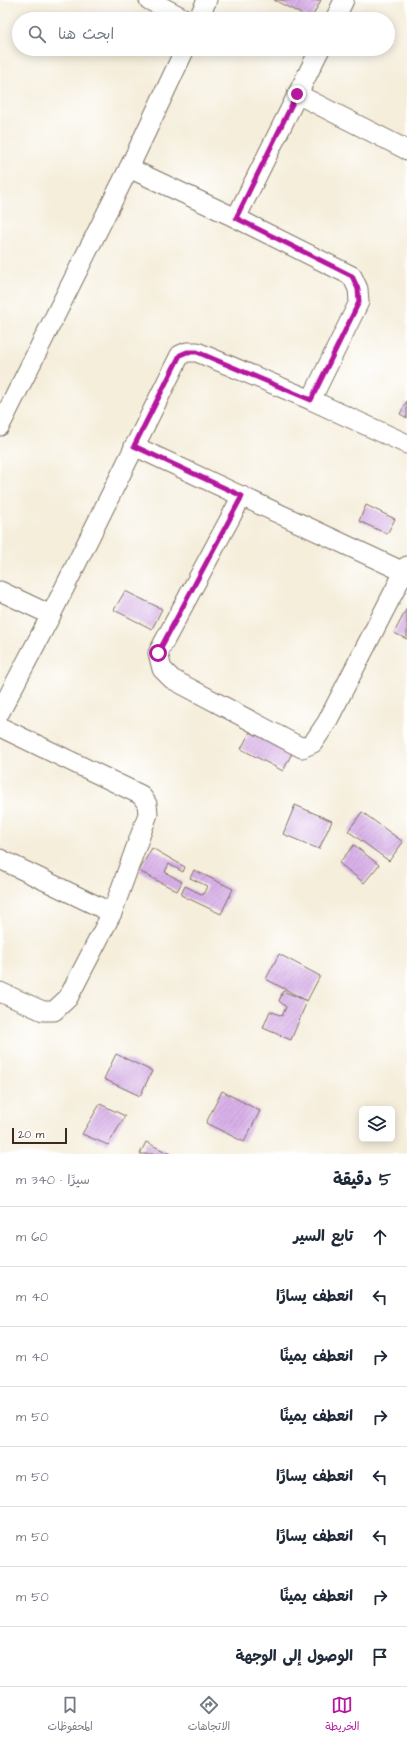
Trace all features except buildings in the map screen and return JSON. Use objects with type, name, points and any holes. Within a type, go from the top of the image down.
[{"type":"street","points":[[149,0],[172,12]]},
{"type":"street","points":[[201,12],[207,0]]},
{"type":"street","points":[[338,12],[344,0]]},
{"type":"street","points":[[0,426],[129,168],[181,56]]},
{"type":"street","points":[[236,218],[316,56]]},
{"type":"street","points":[[297,94],[407,150]]},
{"type":"street","points":[[129,168],[236,218],[352,276],[358,289],[359,302],[311,400]]},
{"type":"street","points":[[0,712],[51,615],[180,355],[187,352],[197,352],[311,400],[407,444]]},
{"type":"street","points":[[134,446],[406,569],[327,722],[313,743],[302,748],[172,679],[162,669],[158,653],[242,496]]},
{"type":"street","points":[[0,592],[51,615]]},
{"type":"street","points":[[0,727],[141,795],[147,804],[148,814],[112,913],[68,998],[54,1011],[43,1011],[0,992]]},
{"type":"street","points":[[0,859],[112,913]]},
{"type":"route","points":[[158,653],[242,496],[134,446],[180,355],[187,352],[197,352],[311,400],[359,302],[358,289],[352,276],[236,218],[297,94]]}]
